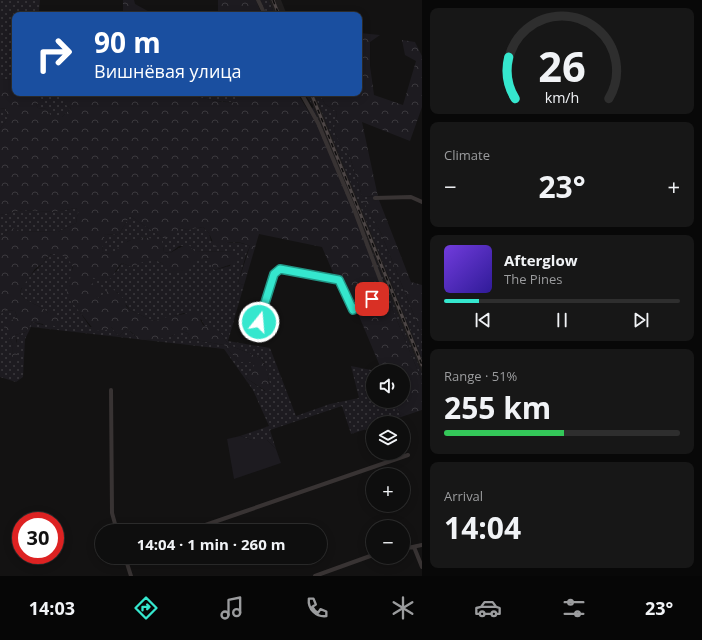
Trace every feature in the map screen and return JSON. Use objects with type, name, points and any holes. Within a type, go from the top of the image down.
[{"type":"street","points":[[258,0],[264,12]]},
{"type":"street","points":[[259,322],[274,274],[280,269],[339,280],[353,310],[356,307],[382,295],[383,287],[354,209],[318,123],[303,96]]},
{"type":"street","points":[[375,198],[411,197],[422,202]]},
{"type":"street","points":[[111,390],[112,514],[115,524]]},
{"type":"street","points":[[208,524],[394,460]]},
{"type":"street","points":[[410,548],[422,545]]},
{"type":"street","points":[[414,547],[422,567]]},
{"type":"street","points":[[315,576],[366,558]]},
{"type":"street","points":[[127,564],[131,576]]},
{"type":"shaded area","points":[[269,0],[281,0],[286,12],[274,12]]},
{"type":"shaded area","points":[[309,96],[315,96],[422,359],[422,373]]},
{"type":"green space","points":[[0,0],[40,0],[38,12],[12,12],[12,80],[0,79]]},
{"type":"green space","points":[[123,0],[134,0],[135,4],[150,12],[123,12]]},
{"type":"green space","points":[[218,0],[256,0],[261,12],[218,12]]},
{"type":"green space","points":[[260,0],[269,0],[274,12],[265,12]]},
{"type":"green space","points":[[308,11],[308,12],[287,12]]},
{"type":"green space","points":[[362,33],[380,35],[370,42],[370,66],[374,95],[403,105],[416,61],[405,55],[402,40],[415,42],[422,56],[422,107],[410,141],[362,122],[378,197],[362,196],[350,157],[341,147],[334,130],[337,112],[325,104],[321,96],[362,96]]},
{"type":"green space","points":[[0,79],[12,80],[12,96],[38,96],[44,101],[36,104],[38,108],[47,109],[51,116],[62,117],[71,108],[63,103],[63,96],[193,96],[221,102],[236,102],[236,96],[299,96],[316,123],[352,209],[381,287],[381,294],[353,306],[341,279],[335,277],[322,247],[259,234],[244,285],[238,283],[250,246],[232,242],[224,243],[215,247],[209,233],[203,227],[187,230],[180,228],[172,238],[163,238],[130,216],[119,234],[103,235],[106,241],[102,247],[102,252],[106,254],[112,253],[122,245],[136,238],[152,238],[162,241],[164,252],[170,253],[185,245],[190,246],[194,251],[235,252],[235,263],[214,270],[211,265],[211,259],[202,258],[192,262],[184,272],[177,272],[171,270],[158,261],[152,260],[132,267],[122,263],[108,280],[104,281],[91,277],[91,283],[102,287],[95,295],[99,298],[107,291],[113,289],[125,300],[126,306],[130,310],[156,321],[167,317],[196,312],[203,325],[219,331],[229,345],[261,358],[266,368],[271,390],[266,391],[246,378],[255,364],[250,362],[239,362],[224,345],[190,339],[188,333],[182,331],[167,338],[145,340],[139,339],[127,328],[119,336],[111,327],[106,330],[95,331],[66,295],[73,267],[67,257],[56,254],[51,254],[35,269],[21,289],[20,294],[48,313],[54,313],[59,319],[60,327],[32,322],[26,332],[15,335],[17,357],[11,368],[13,345],[4,327],[7,321],[17,317],[15,311],[4,310],[0,315],[0,237],[12,228],[21,231],[58,232],[76,223],[78,211],[76,208],[53,212],[23,210],[0,215],[0,129],[7,119],[6,108],[0,109]]},
{"type":"green space","points":[[38,96],[63,96],[63,103],[71,108],[62,117],[51,117],[47,109],[38,108],[36,104],[44,101]]},
{"type":"green space","points":[[192,96],[236,96],[237,102],[229,102]]},
{"type":"green space","points":[[306,96],[309,96],[313,106]]},
{"type":"green space","points":[[315,96],[321,96],[325,104],[337,112],[334,130],[341,147],[350,157],[362,196],[378,197],[379,200],[364,202],[381,233],[422,335],[422,359]]},
{"type":"green space","points":[[314,107],[422,373],[422,381],[391,306],[382,297],[309,110]]},
{"type":"green space","points":[[6,108],[7,119],[0,129],[0,109]]},
{"type":"green space","points":[[379,200],[411,282],[422,285],[422,335],[381,233],[363,201]]},
{"type":"green space","points":[[76,208],[78,211],[76,223],[58,232],[21,231],[12,228],[0,237],[0,215],[23,210],[53,212]]},
{"type":"green space","points":[[130,216],[163,238],[180,228],[187,230],[203,227],[209,233],[211,241],[240,243],[250,246],[238,283],[244,285],[228,341],[270,348],[296,416],[330,404],[359,398],[351,366],[366,369],[366,408],[397,408],[401,416],[366,416],[366,429],[351,434],[342,406],[270,430],[276,449],[267,440],[252,440],[240,436],[269,426],[253,390],[224,349],[145,340],[172,336],[177,332],[182,331],[188,333],[190,339],[224,345],[239,362],[250,362],[256,364],[246,378],[265,391],[270,384],[261,358],[229,345],[219,331],[208,328],[204,325],[202,320],[184,313],[156,321],[130,310],[117,292],[107,291],[99,298],[94,295],[90,277],[116,272],[122,263],[132,267],[146,260],[154,260],[171,269],[184,271],[190,262],[200,258],[211,259],[214,270],[230,266],[234,252],[194,251],[190,246],[179,246],[170,253],[164,252],[163,246],[145,237],[128,241],[115,252],[106,254],[102,252],[103,235],[119,234]]},
{"type":"green space","points":[[56,253],[65,255],[70,259],[72,275],[69,299],[90,327],[111,327],[119,336],[127,328],[135,336],[145,340],[31,327],[25,339],[23,377],[16,382],[0,377],[0,315],[4,310],[15,311],[17,317],[12,320],[8,334],[13,345],[12,367],[17,341],[15,335],[26,332],[32,322],[43,325],[48,313],[23,297],[20,294],[21,290],[28,278],[47,257]]},
{"type":"green space","points":[[382,297],[391,306],[422,381],[422,410],[401,416],[397,408],[410,408],[410,364],[379,364],[359,316],[359,307]]},
{"type":"green space","points":[[240,436],[252,440],[267,440],[276,449],[281,463],[234,479],[227,439]]},
{"type":"railway","points":[[273,0],[278,12]]},
{"type":"railway","points":[[312,96],[422,365]]},
{"type":"route","points":[[259,322],[274,274],[280,269],[339,280],[353,310],[362,303],[372,299]]}]
